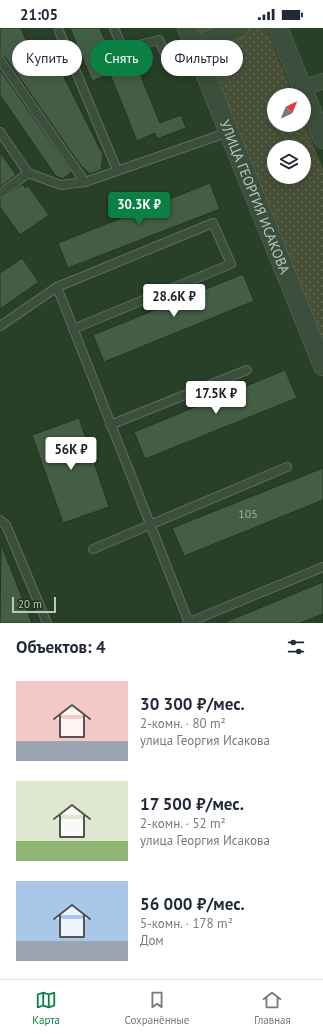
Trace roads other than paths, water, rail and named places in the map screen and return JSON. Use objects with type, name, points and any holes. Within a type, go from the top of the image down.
[{"type":"street","name":"УЛИЦА ГЕОРГИЯ ИСАКОВА","points":[[187,28],[192,40]]},
{"type":"street","points":[[209,40],[239,28]]},
{"type":"street","points":[[278,28],[302,88]]},
{"type":"street","name":"УЛИЦА ГЕОРГИЯ ИСАКОВА","points":[[206,76],[323,366]]},
{"type":"street","points":[[305,88],[323,81]]},
{"type":"street","points":[[311,110],[323,139]]},
{"type":"lane","points":[[114,28],[123,49],[159,40],[161,44]]},
{"type":"lane","points":[[60,31],[117,170]]},
{"type":"lane","points":[[0,60],[85,182]]},
{"type":"lane","points":[[0,132],[28,172],[61,185],[85,182],[229,132]]},
{"type":"lane","points":[[0,194],[28,172]]},
{"type":"lane","points":[[0,326],[57,287],[213,223],[231,264],[74,329]]},
{"type":"lane","points":[[57,287],[188,623],[323,567]]},
{"type":"lane","points":[[110,425],[247,370]]},
{"type":"lane","points":[[93,549],[287,467]]},
{"type":"lane","points":[[0,520],[6,525],[47,623]]}]
